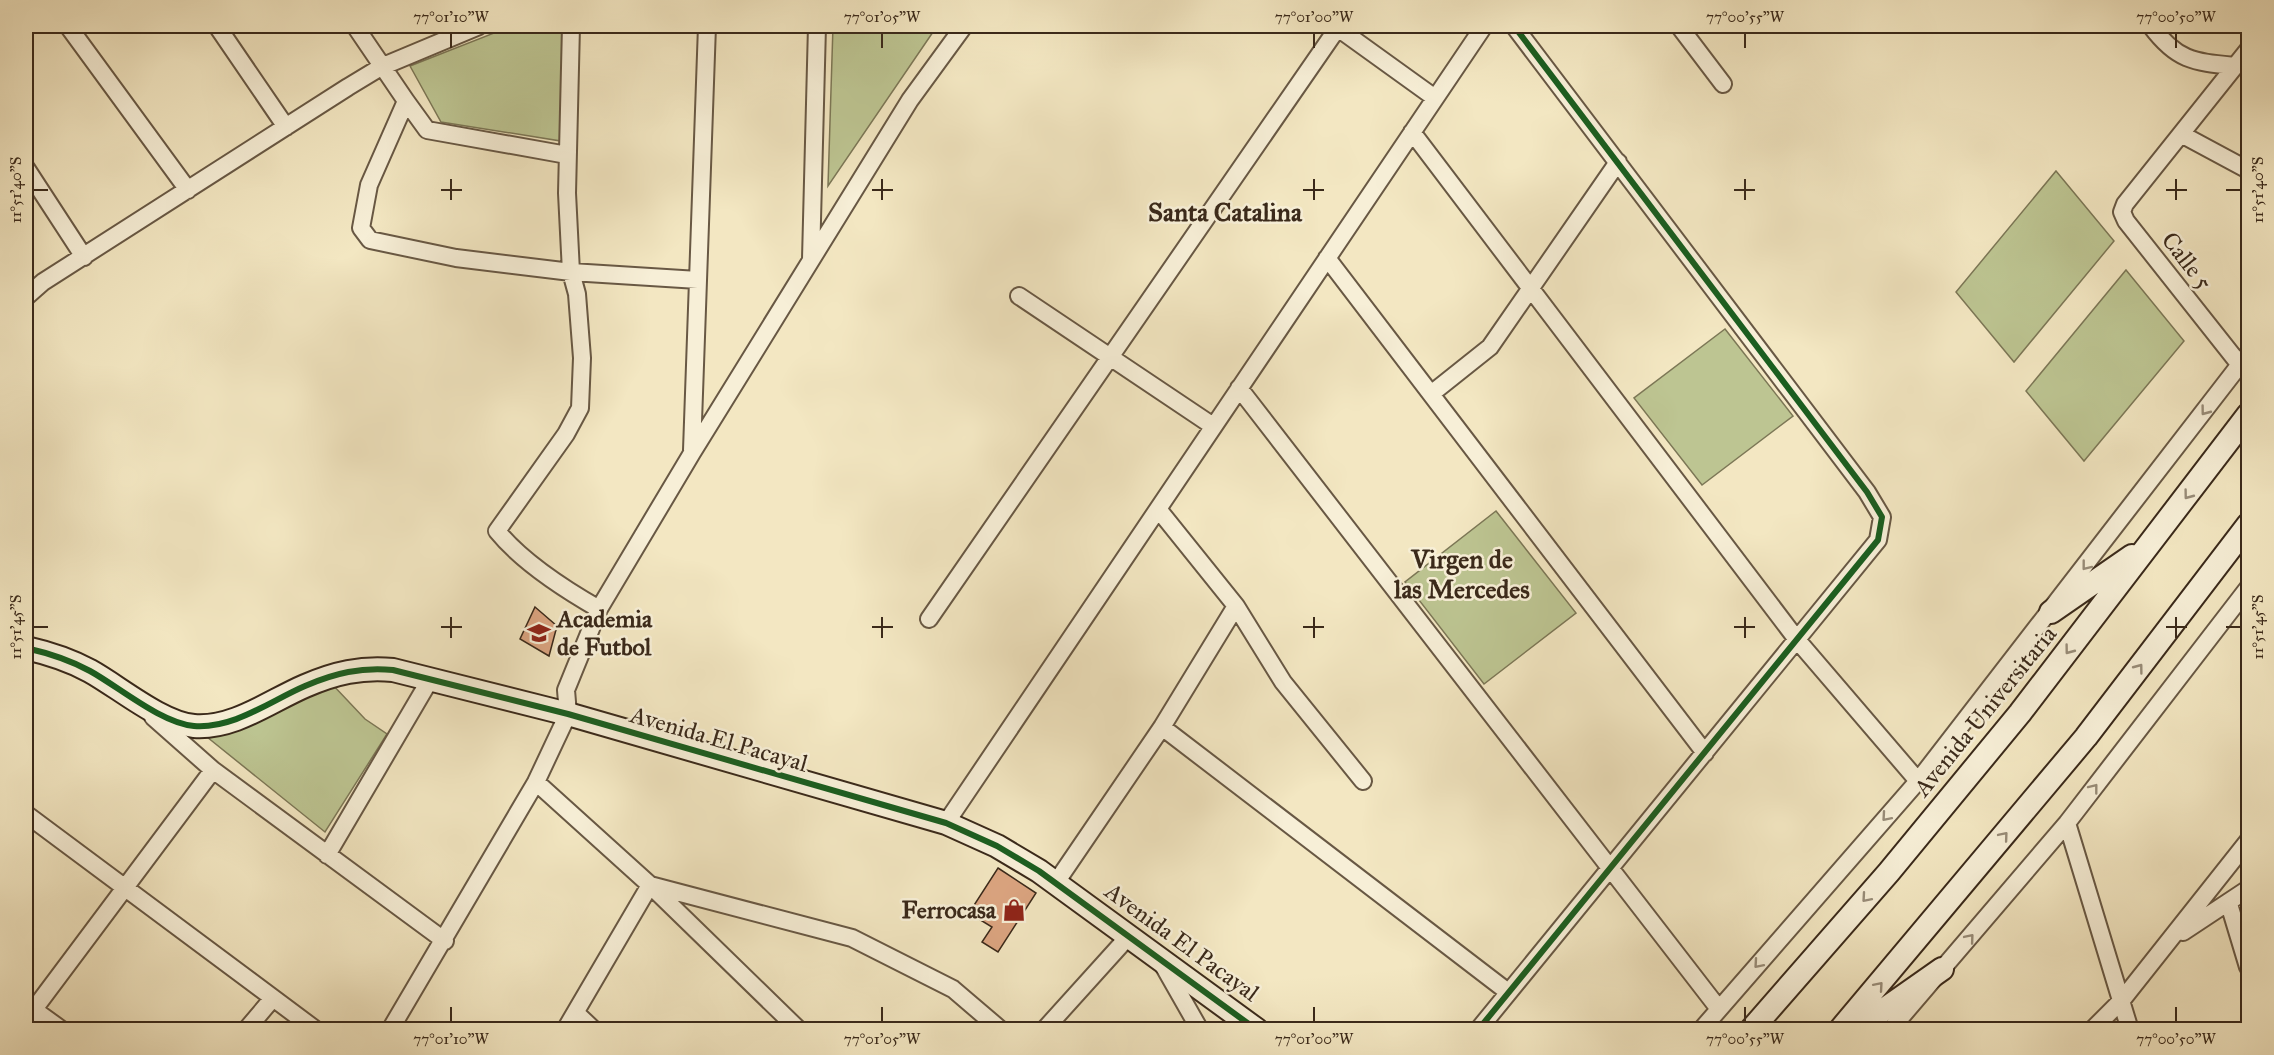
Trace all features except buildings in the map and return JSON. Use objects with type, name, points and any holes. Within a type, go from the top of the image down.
[{"type":"street","points":[[68,26],[188,190]]},
{"type":"street","points":[[217,26],[286,127]]},
{"type":"street","points":[[355,26],[381,67],[427,130],[567,156]]},
{"type":"street","points":[[26,297],[43,282],[381,67],[479,26]]},
{"type":"street","points":[[571,26],[567,156],[571,272],[577,294],[582,358],[580,408],[566,435],[497,531],[508,544],[574,594],[599,609]]},
{"type":"street","points":[[692,453],[707,26]]},
{"type":"street","points":[[811,261],[817,26]]},
{"type":"street","points":[[946,823],[1484,26]]},
{"type":"street","points":[[1478,1029],[1798,641],[1878,540],[1882,517],[1867,492],[1514,26]]},
{"type":"street","points":[[1679,26],[1723,84]]},
{"type":"street","points":[[2151,26],[2166,47],[2196,62],[2235,66]]},
{"type":"street","points":[[929,619],[1337,27],[1435,98]]},
{"type":"street","points":[[390,1029],[445,941],[536,782],[568,714],[566,690],[599,609],[692,453],[910,100],[958,28]]},
{"type":"street","points":[[2248,50],[2181,134],[2248,170]]},
{"type":"street","points":[[406,101],[369,185],[361,228],[370,240],[456,258],[571,272],[698,280]]},
{"type":"street","points":[[1412,132],[1798,641],[1918,781]]},
{"type":"street","name":"Calle 5","points":[[2181,134],[2125,204],[2122,212],[2126,221],[2244,359]]},
{"type":"street","points":[[1431,394],[1490,348],[1617,162]]},
{"type":"street","points":[[26,168],[84,257]]},
{"type":"street","points":[[1327,258],[1705,753]]},
{"type":"street","points":[[1019,296],[1213,426]]},
{"type":"street","points":[[1701,1029],[1918,781],[2051,612],[2244,359]]},
{"type":"street","points":[[1239,387],[1609,870],[1719,1009]]},
{"type":"street","name":"Avenida Universitaria","points":[[1751,1029],[1889,872],[2020,714],[2248,415]]},
{"type":"street","points":[[1158,509],[1236,606],[1283,682],[1363,781]]},
{"type":"street","points":[[1840,1029],[2086,737],[2248,525]]},
{"type":"street","points":[[2051,612],[2151,543]]},
{"type":"street","points":[[1890,1029],[2067,823],[2248,588]]},
{"type":"street","points":[[1055,884],[1162,727],[1236,606]]},
{"type":"street","name":"Avenida El Pacayal","points":[[26,648],[53,655],[88,670],[178,722],[205,726],[240,718],[305,686],[343,672],[366,668],[384,669],[431,678],[568,714],[946,823],[997,846],[1055,884],[1257,1029]]},
{"type":"street","points":[[327,855],[431,678]]},
{"type":"street","points":[[128,694],[213,770],[445,941]]},
{"type":"street","points":[[1162,727],[1508,992]]},
{"type":"street","points":[[62,1029],[28,1011],[125,888],[213,770]]},
{"type":"street","points":[[536,782],[650,885],[799,1029]]},
{"type":"street","points":[[26,814],[316,1029]]},
{"type":"street","points":[[2067,823],[2130,1029]]},
{"type":"street","points":[[2092,1029],[2122,1000],[2248,841]]},
{"type":"street","points":[[566,1029],[650,885]]},
{"type":"street","points":[[650,885],[852,938],[953,989],[1001,1029]]},
{"type":"street","points":[[2172,938],[2229,904],[2248,889]]},
{"type":"street","points":[[2229,904],[2248,967]]},
{"type":"street","points":[[1044,1029],[1128,937]]},
{"type":"street","points":[[1163,963],[1200,1029]]},
{"type":"street","points":[[1855,1029],[1942,969]]},
{"type":"street","points":[[246,1029],[273,998]]},
{"type":"street","points":[[576,1013],[594,1029]]},
{"type":"green space","points":[[512,26],[563,26],[561,141],[441,122],[410,66]]},
{"type":"green space","points":[[833,26],[927,26],[933,32],[828,186]]},
{"type":"green space","points":[[2056,171],[2114,241],[2014,362],[1956,292]]},
{"type":"green space","points":[[2126,270],[2184,341],[2084,461],[2026,391]]},
{"type":"green space","points":[[1725,329],[1793,416],[1702,485],[1634,398]]},
{"type":"green space","points":[[1496,511],[1576,613],[1484,684],[1405,582]]},
{"type":"green space","points":[[331,683],[365,719],[387,734],[325,832],[207,737]]},
{"type":"cycle path","points":[[1478,1030],[1878,540],[1882,517],[1867,492],[1514,26]]},
{"type":"cycle path","points":[[26,648],[59,657],[82,667],[154,711],[194,726],[209,726],[237,719],[305,686],[338,674],[370,669],[393,670],[568,714],[946,823],[997,846],[1039,871],[1257,1030]]},
{"type":"place","name":"Academia de Futbol","points":[[539,633]]},
{"type":"place","name":"Ferrocasa","points":[[1014,910]]},
{"type":"district","name":"Santa Catalina","points":[[1225,212]]},
{"type":"district","name":"Virgen de las Mercedes","points":[[1462,574]]}]
